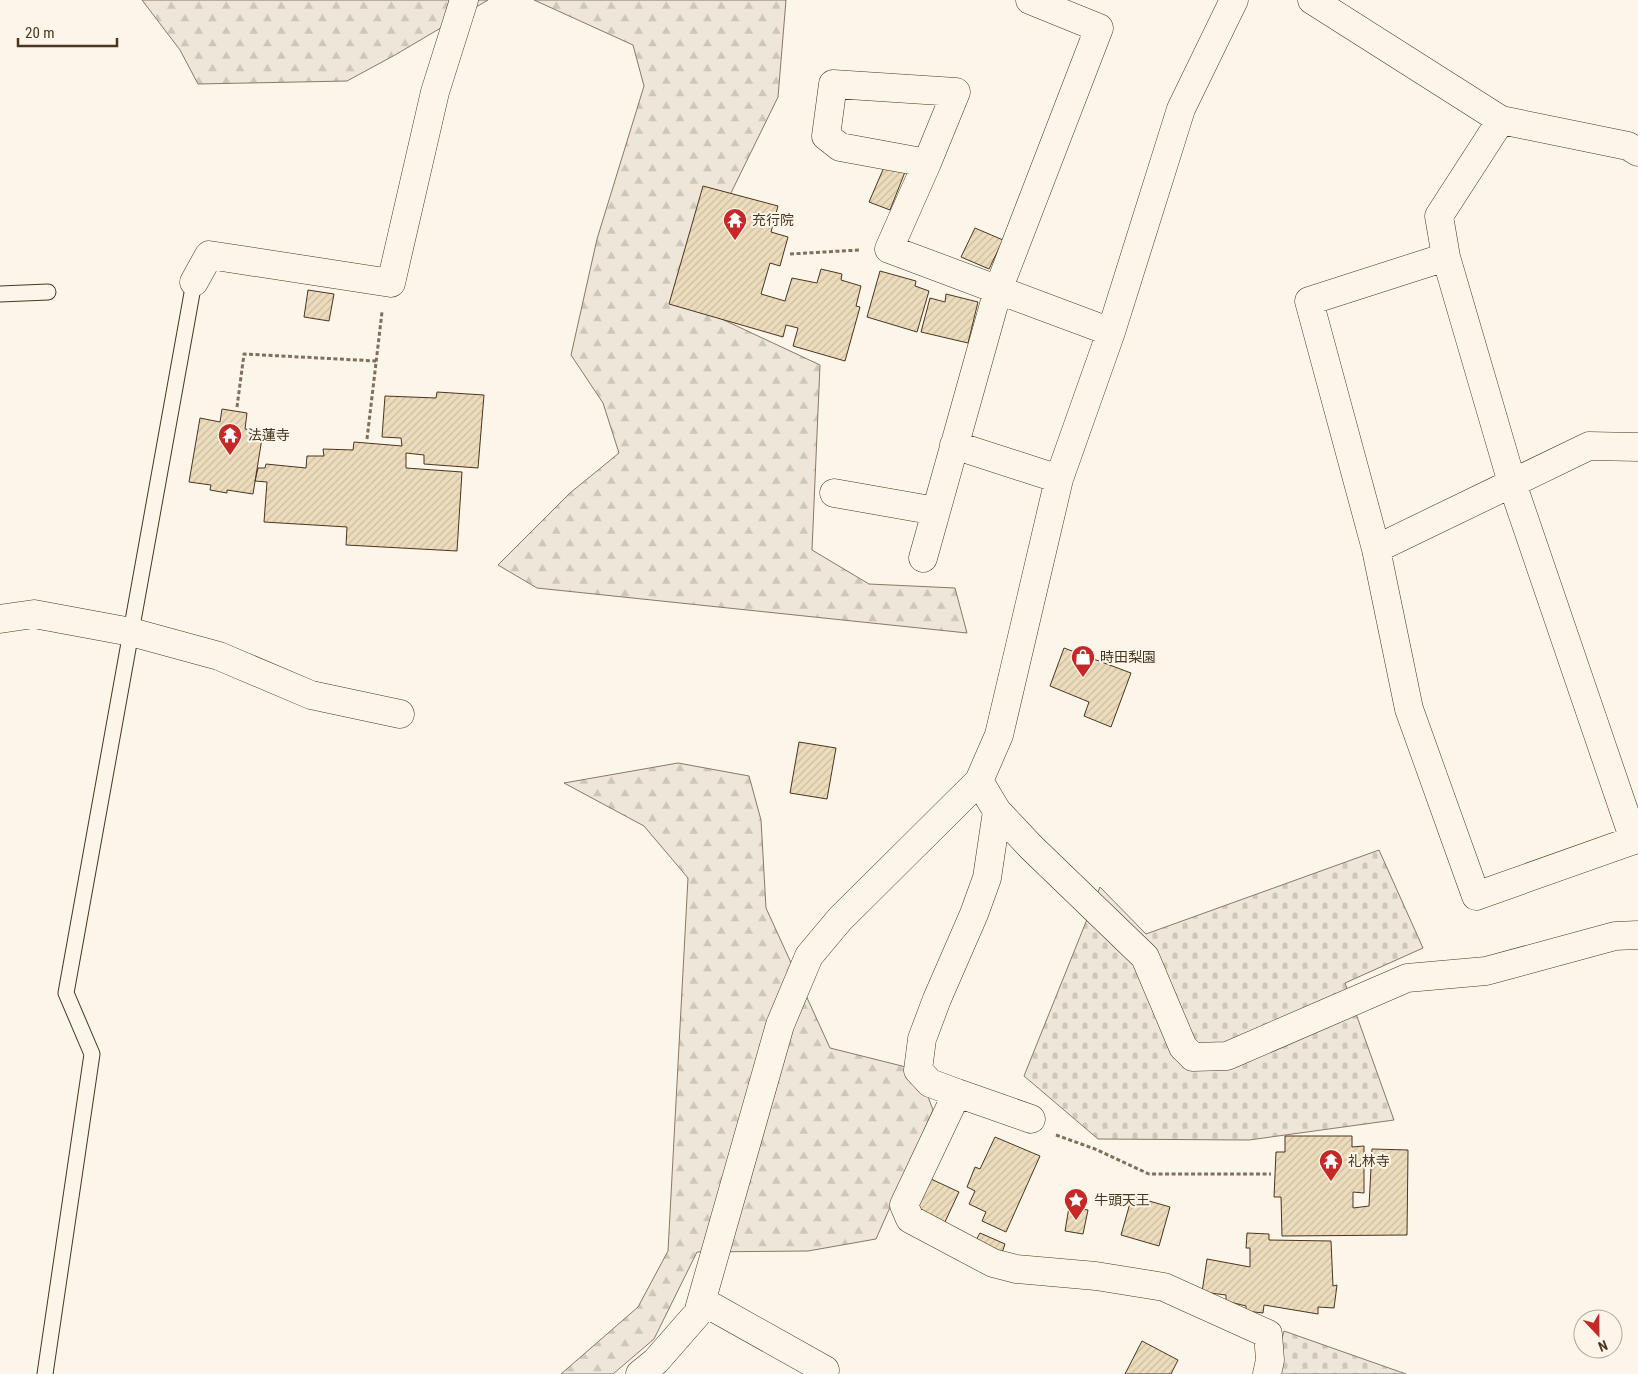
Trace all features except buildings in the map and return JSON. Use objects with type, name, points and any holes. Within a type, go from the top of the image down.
[{"type":"street","points":[[194,282],[209,255],[391,283],[435,92],[464,0]]},
{"type":"street","points":[[923,558],[998,290],[1099,28],[1030,0]]},
{"type":"street","points":[[640,1374],[656,1361],[698,1313],[780,1025],[810,956],[840,919],[979,781],[1000,735],[1059,479],[1111,332],[1181,109],[1234,0]]},
{"type":"street","points":[[1312,0],[1501,120],[1628,146],[1638,152]]},
{"type":"street","points":[[927,163],[840,147],[826,136],[833,84],[956,92],[927,163],[889,249],[1111,332]]},
{"type":"street","points":[[1446,257],[1309,301],[1376,549],[1409,709],[1476,896],[1634,840],[1512,483],[1446,257],[1439,216],[1501,120]]},
{"type":"street","points":[[954,445],[1059,479]]},
{"type":"street","points":[[1376,549],[1589,446],[1638,447]]},
{"type":"street","points":[[834,493],[936,511]]},
{"type":"street","points":[[0,619],[34,614],[131,632],[219,656],[310,695],[400,714]]},
{"type":"street","points":[[979,781],[997,810],[1031,847],[1145,957],[1183,1047],[1194,1057],[1227,1056],[1407,978],[1486,971],[1615,936],[1638,935]]},
{"type":"street","points":[[997,810],[987,878],[922,1039],[918,1070],[930,1083],[1031,1119]]},
{"type":"street","points":[[957,1093],[904,1204],[910,1219],[993,1263],[1016,1269],[1096,1276],[1164,1287],[1268,1334],[1270,1360],[1267,1374]]},
{"type":"street","points":[[702,1301],[825,1370],[823,1374]]},
{"type":"lane","points":[[45,1374],[92,1054],[66,993],[194,282]]},
{"type":"lane","points":[[0,294],[48,292]]},
{"type":"path","points":[[790,254],[889,249]]},
{"type":"path","points":[[367,439],[386,282]]},
{"type":"path","points":[[237,407],[244,354],[376,361]]},
{"type":"path","points":[[1031,1119],[1040,1129],[1095,1149],[1149,1174],[1271,1174]]},
{"type":"green space","points":[[142,0],[488,0],[347,81],[198,84],[180,50]]},
{"type":"green space","points":[[534,0],[786,0],[778,97],[679,299],[820,365],[812,550],[869,584],[955,588],[967,633],[537,588],[498,565],[570,493],[619,453],[603,403],[571,355],[597,239],[644,86],[633,45]]},
{"type":"green space","points":[[678,763],[749,776],[761,820],[766,908],[830,1048],[918,1070],[933,1110],[876,1239],[808,1251],[697,1252],[654,1339],[613,1374],[561,1374],[638,1307],[668,1251],[688,878],[644,826],[564,783]]},
{"type":"green space","points":[[1379,850],[1423,948],[1345,983],[1394,1120],[1249,1140],[1098,1139],[1024,1076],[1100,887],[1146,934]]},
{"type":"green space","points":[[1284,1331],[1406,1374],[1272,1374]]},
{"type":"place","name":"充行院","points":[[735,241]]},
{"type":"place","name":"法蓮寺","points":[[230,456]]},
{"type":"place","name":"時田梨園","points":[[1083,678]]},
{"type":"place","name":"礼林寺","points":[[1331,1182]]},
{"type":"place","name":"牛頭天王","points":[[1076,1221]]}]
